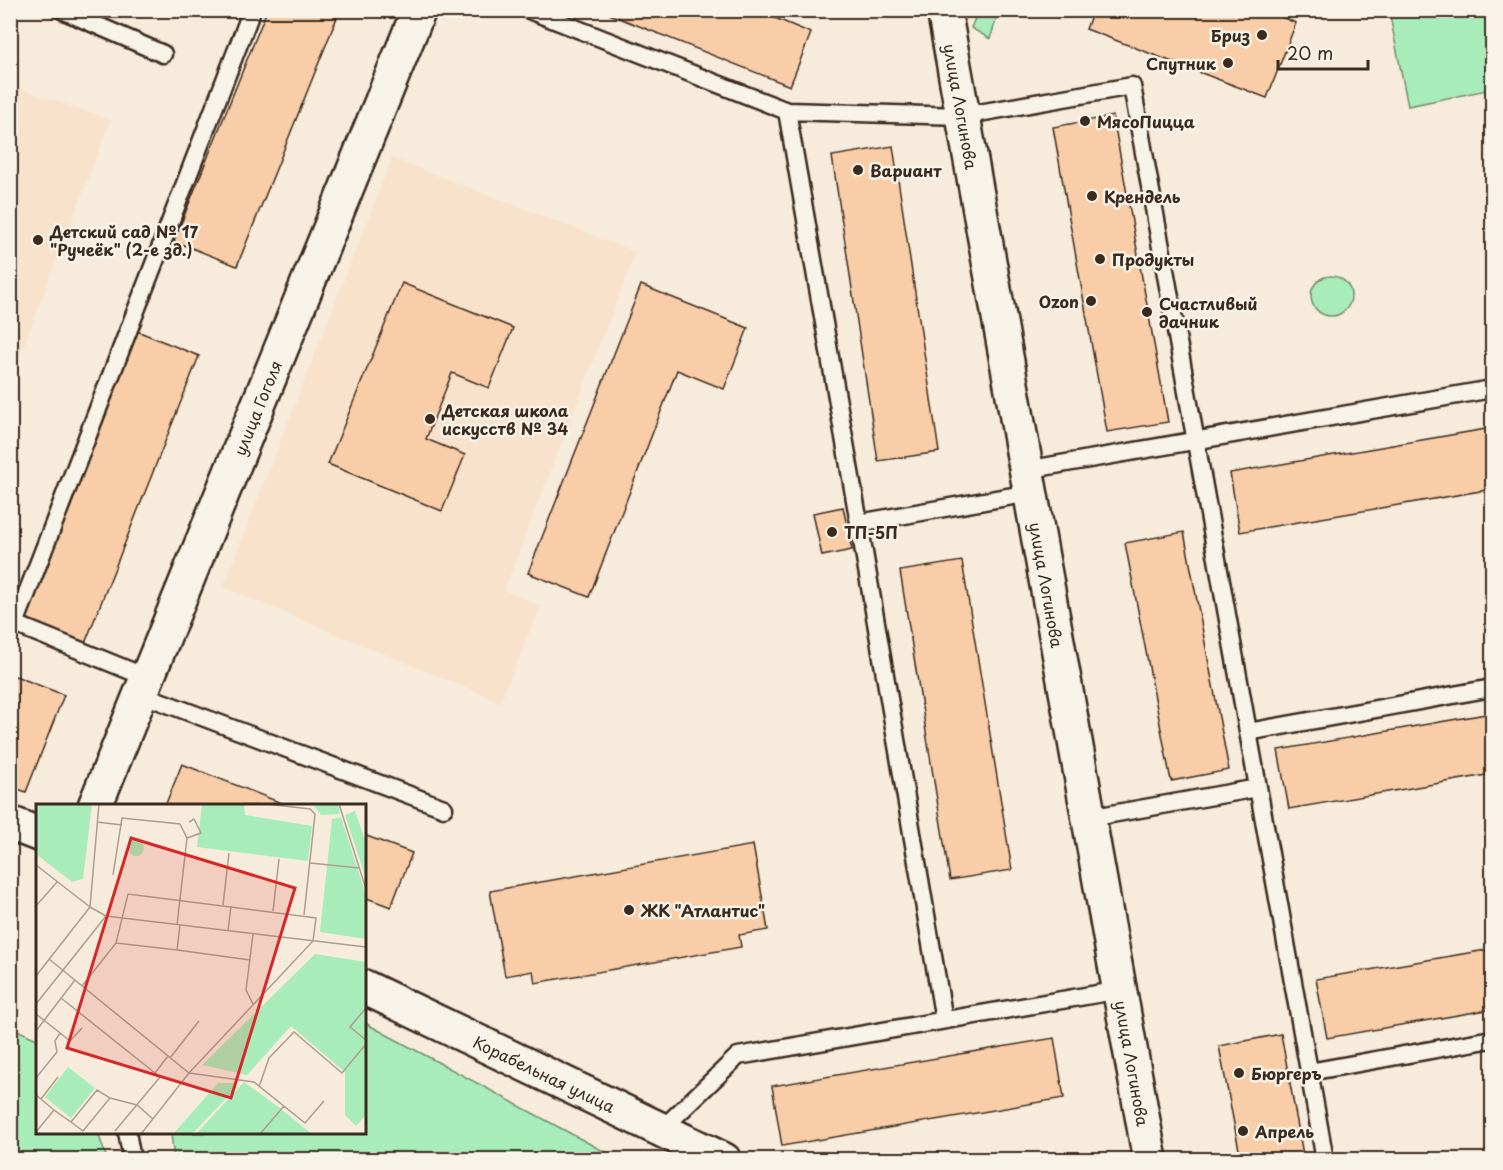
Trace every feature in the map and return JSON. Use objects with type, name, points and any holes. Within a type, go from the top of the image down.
[{"type":"street","name":"улица Гоголя","points":[[96,804],[419,10]]},
{"type":"street","name":"улица Логинова","points":[[944,10],[1150,1160]]},
{"type":"street","points":[[10,823],[36,833]]},
{"type":"street","name":"Корабельная улица","points":[[366,988],[724,1160]]},
{"type":"lane","points":[[62,10],[163,54]]},
{"type":"lane","points":[[252,10],[13,628],[144,686],[444,808]]},
{"type":"lane","points":[[529,10],[787,111],[962,116],[1132,86],[1325,1160]]},
{"type":"lane","points":[[787,111],[944,1020]]},
{"type":"lane","points":[[859,523],[1196,440],[1492,389]]},
{"type":"lane","points":[[1248,732],[1492,688]]},
{"type":"lane","points":[[1089,818],[1258,788]]},
{"type":"lane","points":[[662,1129],[738,1056],[1120,990]]},
{"type":"lane","points":[[1309,1072],[1492,1039]]},
{"type":"lane","points":[[127,1134],[132,1160]]},
{"type":"shaded area","name":"Детский сад № 17 \"Ручеёк\" (2-е зд.)","points":[[10,85],[111,120],[17,363],[10,360]]},
{"type":"shaded area","name":"Детская школа искусств № 34","points":[[392,158],[636,252],[504,590],[541,606],[500,702],[223,587]]},
{"type":"green space","points":[[978,11],[999,11],[990,39],[971,28]]},
{"type":"green space","points":[[1389,11],[1492,11],[1492,89],[1408,106]]},
{"type":"green space","points":[[1331,276],[1345,282],[1351,296],[1345,310],[1331,316],[1317,310],[1311,296],[1317,282]]},
{"type":"green space","points":[[366,1024],[618,1159],[174,1159],[171,1134],[366,1134]]},
{"type":"green space","points":[[10,1027],[36,1039],[36,1134],[98,1134],[107,1159],[30,1159],[11,1150]]},
{"type":"building","points":[[267,10],[340,10],[237,266],[174,241]]},
{"type":"building","points":[[599,10],[756,10],[811,33],[790,86]]},
{"type":"building","name":"Спутник","points":[[1093,10],[1264,10],[1296,23],[1267,98],[1086,29]]},
{"type":"building","points":[[1113,116],[1168,422],[1107,432],[1053,127]]},
{"type":"building","points":[[893,146],[939,452],[878,461],[832,156]]},
{"type":"building","points":[[402,283],[513,328],[489,388],[452,373],[426,439],[465,455],[442,511],[328,464]]},
{"type":"building","points":[[641,285],[748,328],[724,389],[677,370],[589,597],[528,573]]},
{"type":"building","points":[[137,331],[199,356],[84,646],[22,622]]},
{"type":"building","points":[[1492,428],[1492,489],[1240,532],[1230,473]]},
{"type":"building","name":"ТП-5П","points":[[843,507],[852,550],[822,556],[813,513]]},
{"type":"building","points":[[1184,532],[1229,770],[1171,781],[1125,543]]},
{"type":"building","points":[[962,561],[1012,870],[950,880],[900,571]]},
{"type":"building","points":[[10,674],[64,695],[26,792],[10,786]]},
{"type":"building","points":[[1492,713],[1492,774],[1289,809],[1278,750]]},
{"type":"building","points":[[182,764],[284,804],[166,804]]},
{"type":"building","points":[[366,836],[412,853],[391,907],[366,898]]},
{"type":"building","name":"ЖК \"Атлантис\"","points":[[753,845],[768,930],[739,935],[741,947],[535,983],[533,971],[505,976],[490,891]]},
{"type":"building","points":[[1492,949],[1492,1009],[1327,1038],[1316,979]]},
{"type":"building","points":[[1281,1034],[1304,1160],[1241,1160],[1219,1046]]},
{"type":"building","points":[[1054,1038],[1064,1098],[782,1146],[772,1086]]},
{"type":"place","name":"Бриз","points":[[1262,35]]},
{"type":"place","name":"Спутник","points":[[1228,63]]},
{"type":"place","name":"МясоПицца","points":[[1085,121]]},
{"type":"place","name":"Вариант","points":[[858,170]]},
{"type":"place","name":"Крендель","points":[[1092,196]]},
{"type":"place","name":"Детский сад № 17 \"Ручеёк\" (2-е зд.)","points":[[38,240]]},
{"type":"place","name":"Продукты","points":[[1100,259]]},
{"type":"place","name":"Ozon","points":[[1091,301]]},
{"type":"place","name":"Счастливый дачник","points":[[1147,312]]},
{"type":"place","name":"Детская школа искусств № 34","points":[[430,419]]},
{"type":"place","name":"ТП-5П","points":[[832,532]]},
{"type":"place","name":"ЖК \"Атлантис\"","points":[[629,910]]},
{"type":"place","name":"Бюргеръ","points":[[1239,1073]]},
{"type":"place","name":"Апрель","points":[[1243,1131]]}]
